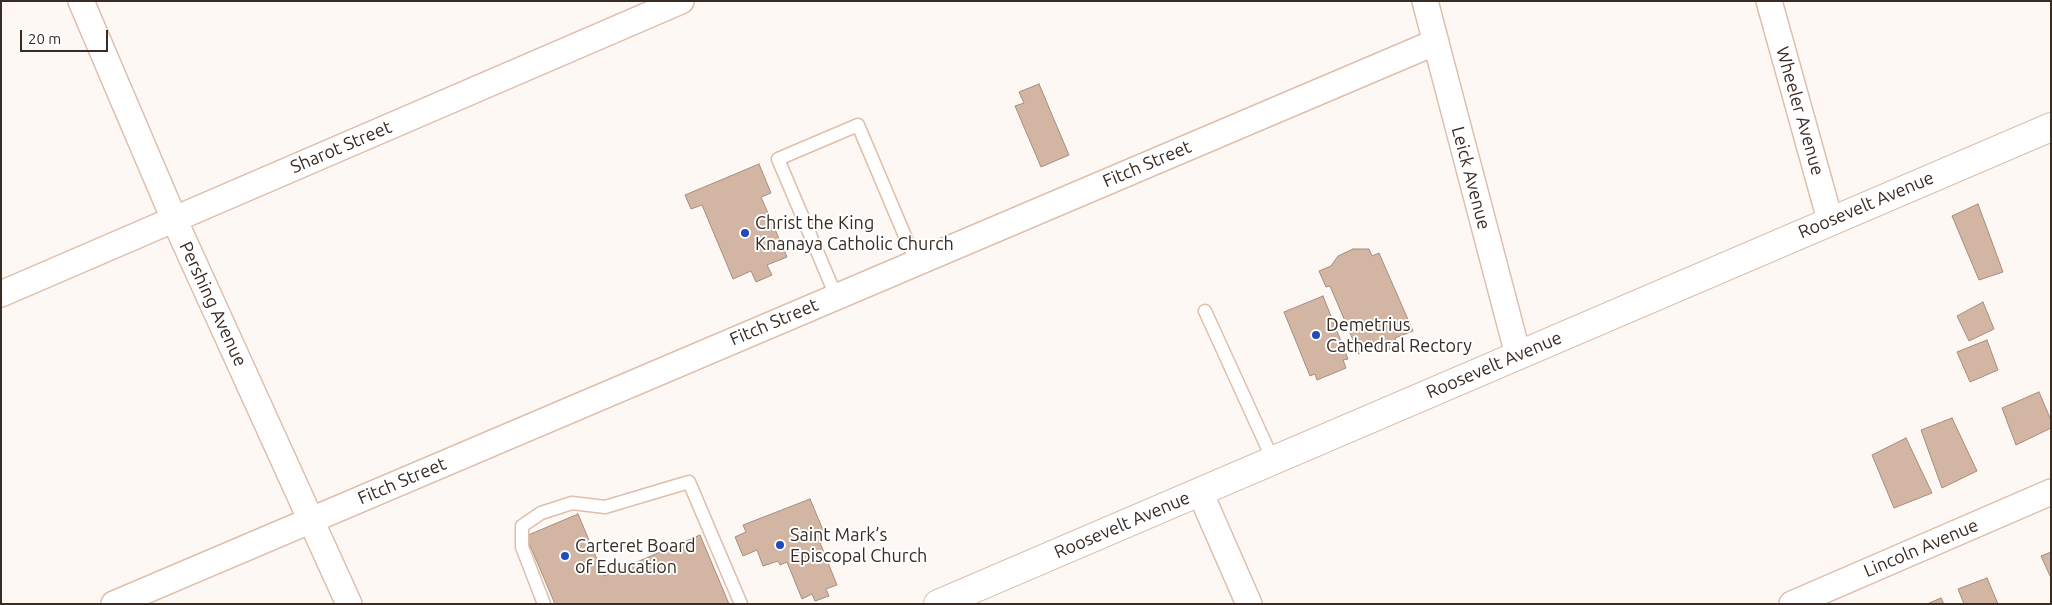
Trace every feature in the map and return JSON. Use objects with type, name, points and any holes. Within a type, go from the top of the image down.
[{"type":"street","name":"Pershing Avenue","points":[[81,1],[174,219],[349,604]]},
{"type":"street","name":"Sharot Street","points":[[1,294],[681,1]]},
{"type":"street","name":"Leick Avenue","points":[[1425,1],[1518,355]]},
{"type":"street","name":"Wheeler Avenue","points":[[1769,1],[1830,220]]},
{"type":"street","name":"Fitch Street","points":[[114,604],[1436,42]]},
{"type":"street","name":"Roosevelt Avenue","points":[[938,604],[1830,220],[2051,127]]},
{"type":"street","points":[[1200,492],[1249,604]]},
{"type":"street","name":"Lincoln Avenue","points":[[1792,604],[2051,492]]},
{"type":"lane","points":[[836,296],[778,159],[858,125],[916,262]]},
{"type":"lane","points":[[1205,311],[1273,460]]},
{"type":"lane","points":[[544,604],[522,547],[522,526],[541,513],[572,503],[604,508],[689,482],[741,604]]},
{"type":"building","points":[[1039,84],[1069,155],[1041,167],[1015,106],[1024,103],[1019,92]]},
{"type":"building","name":"Christ the King Knanaya Catholic Church","points":[[759,164],[771,193],[761,197],[787,257],[767,265],[772,275],[756,282],[751,271],[733,279],[702,205],[691,209],[685,195]]},
{"type":"building","points":[[1978,204],[2003,272],[1979,280],[1952,216]]},
{"type":"building","points":[[1353,249],[1369,249],[1372,256],[1379,253],[1413,331],[1395,338],[1398,346],[1380,353],[1377,346],[1359,354],[1330,286],[1326,287],[1319,271],[1331,266],[1338,256]]},
{"type":"building","name":"Demetrius Cathedral Rectory","points":[[1323,296],[1348,359],[1343,360],[1346,368],[1317,380],[1315,374],[1310,376],[1284,312]]},
{"type":"building","points":[[1983,302],[1994,329],[1969,341],[1957,316]]},
{"type":"building","points":[[1987,340],[1998,370],[1970,382],[1957,352]]},
{"type":"building","points":[[2039,392],[2051,420],[2051,428],[2016,445],[2002,408]]},
{"type":"building","points":[[1952,418],[1977,471],[1942,488],[1921,430]]},
{"type":"building","points":[[1906,438],[1932,493],[1894,508],[1872,455]]},
{"type":"building","name":"Saint Mark’s Episcopal Church","points":[[810,499],[826,537],[819,540],[837,585],[826,589],[829,596],[815,601],[812,594],[802,599],[787,562],[780,565],[778,561],[763,566],[757,550],[743,556],[735,537],[746,532],[743,525]]},
{"type":"building","name":"Carteret Board of Education","points":[[578,514],[604,576],[700,535],[729,604],[555,604],[526,536]]},
{"type":"building","points":[[2051,552],[2051,578],[2041,556]]},
{"type":"building","points":[[1987,578],[1998,604],[1964,604],[1958,589]]},
{"type":"building","points":[[1941,598],[1944,604],[1927,604]]},
{"type":"place","name":"Christ the King Knanaya Catholic Church","points":[[745,233]]},
{"type":"place","name":"Demetrius Cathedral Rectory","points":[[1316,335]]},
{"type":"place","name":"Saint Mark’s Episcopal Church","points":[[780,545]]},
{"type":"place","name":"Carteret Board of Education","points":[[565,556]]}]
